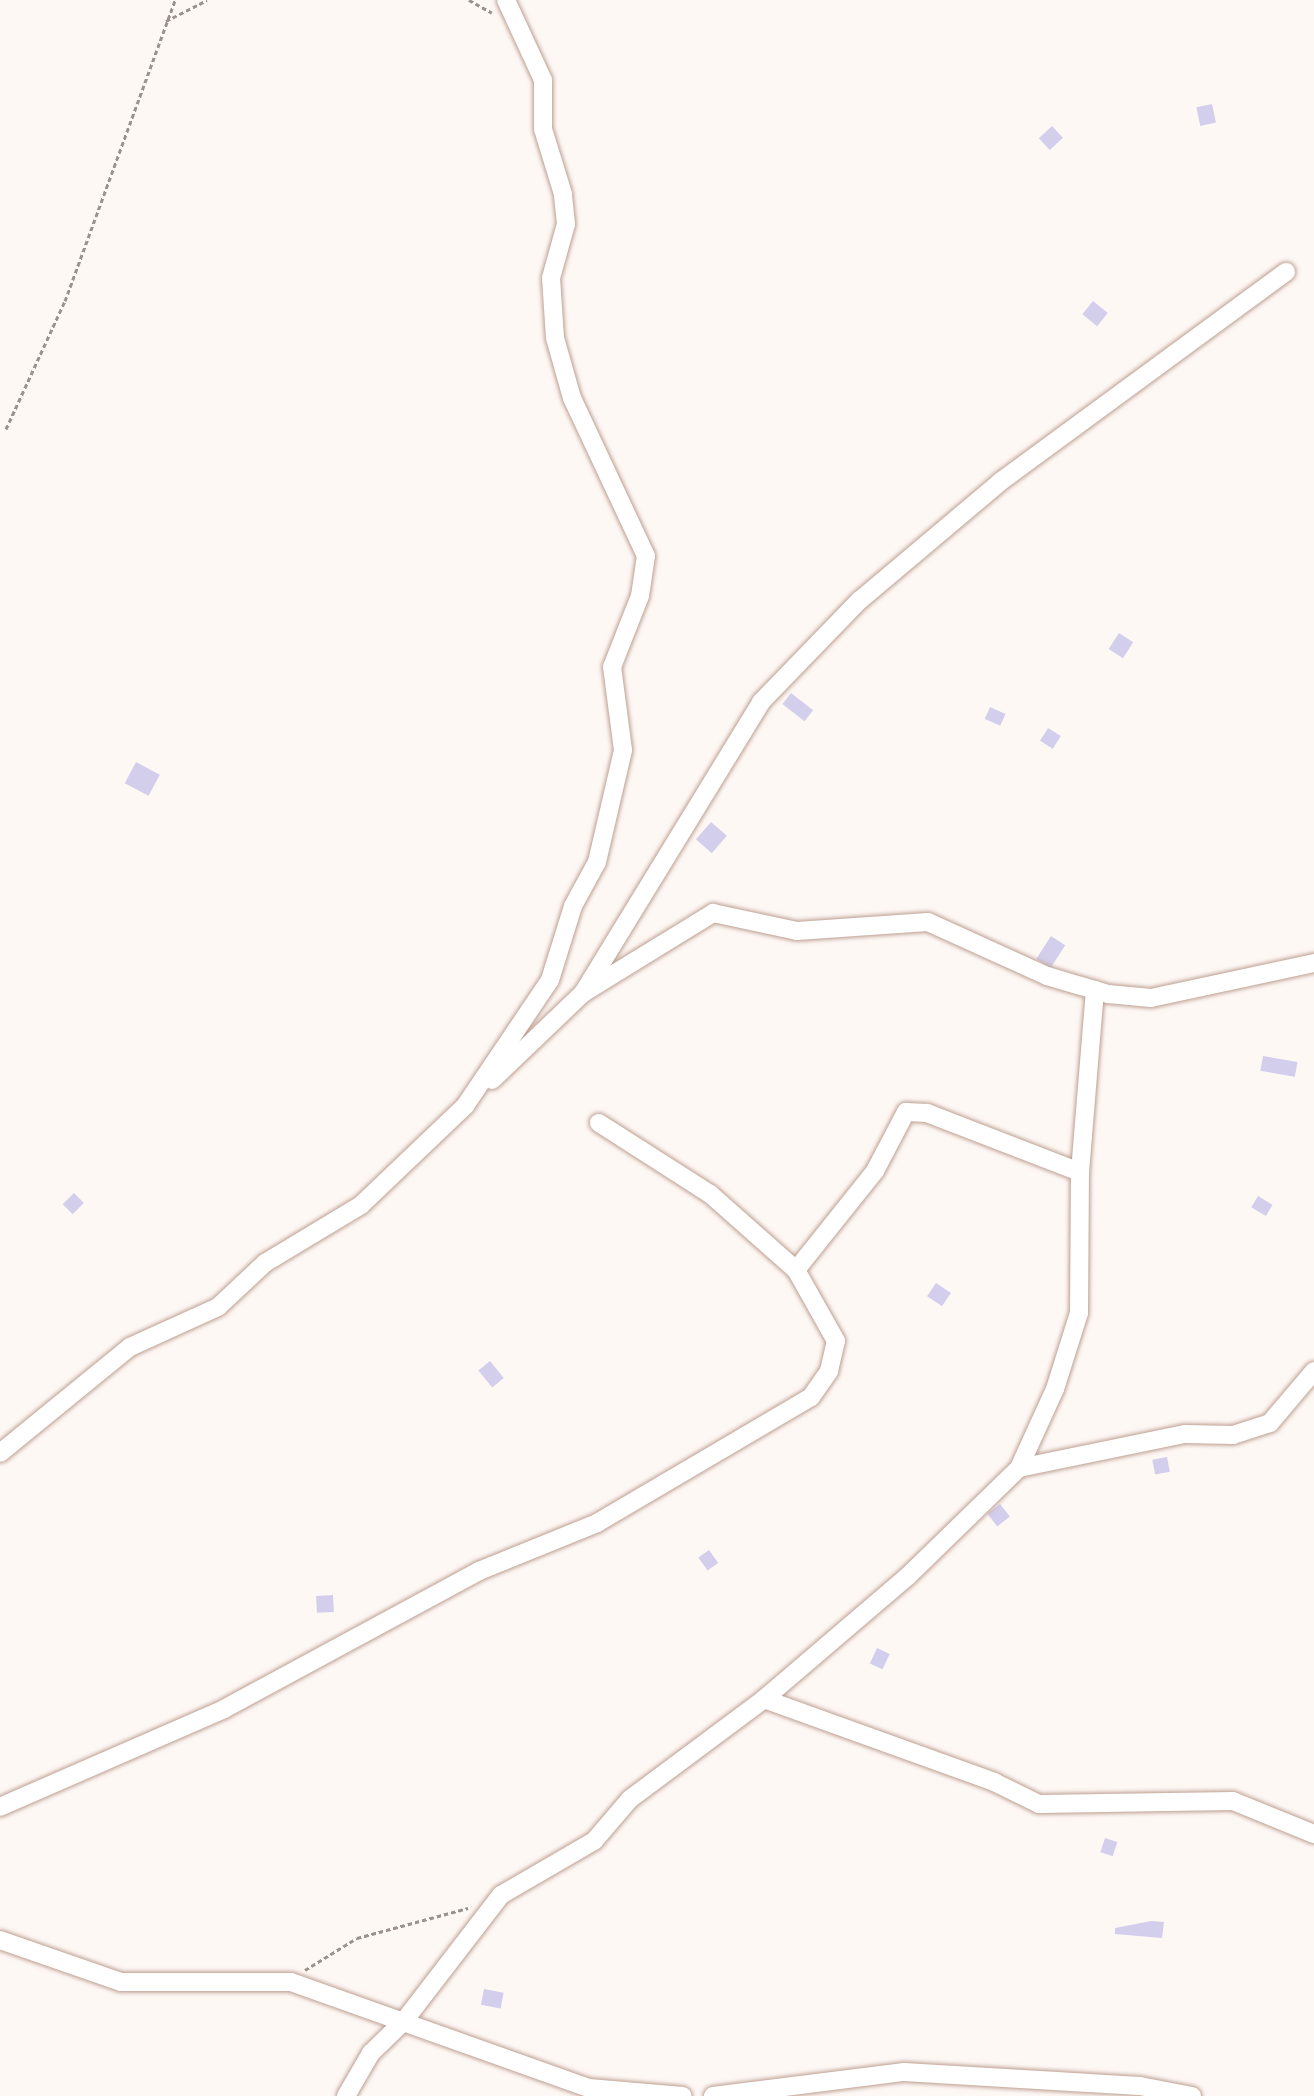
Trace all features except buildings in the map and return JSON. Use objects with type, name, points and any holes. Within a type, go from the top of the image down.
[{"type":"street","points":[[465,1106],[550,980],[573,906],[610,823],[623,750],[612,667],[640,596],[646,556],[572,398],[555,338],[551,278],[566,224],[563,194],[543,129],[543,80],[506,0]]},
{"type":"street","points":[[583,993],[761,702],[819,642],[860,600],[1000,483],[1286,272]]},
{"type":"street","points":[[0,1453],[130,1347],[218,1307],[265,1263],[360,1205],[583,993],[713,913],[797,931],[928,922],[1009,961],[1095,990],[1151,998],[1190,993],[1314,963]]},
{"type":"street","points":[[346,2096],[371,2053],[404,2021],[501,1895],[594,1841],[630,1799],[764,1699],[908,1576],[1019,1468],[1055,1389],[1079,1313],[1080,1172],[1095,990]]},
{"type":"street","points":[[796,1270],[875,1171],[906,1112],[927,1113],[1080,1172]]},
{"type":"street","points":[[0,1807],[224,1708],[479,1571],[597,1523],[811,1397],[829,1371],[836,1341],[796,1270],[710,1194],[598,1123]]},
{"type":"street","points":[[1019,1468],[1185,1434],[1233,1435],[1270,1423],[1314,1371]]},
{"type":"street","points":[[764,1699],[994,1782],[1040,1804],[1233,1801],[1314,1834]]},
{"type":"street","points":[[0,1940],[121,1982],[291,1982],[589,2088],[683,2096]]},
{"type":"street","points":[[713,2096],[904,2072],[1140,2086],[1192,2096]]},
{"type":"path","points":[[6,429],[65,301],[165,21],[175,0]]},
{"type":"path","points":[[165,21],[207,0]]},
{"type":"path","points":[[291,1982],[357,1938],[472,1907]]}]
